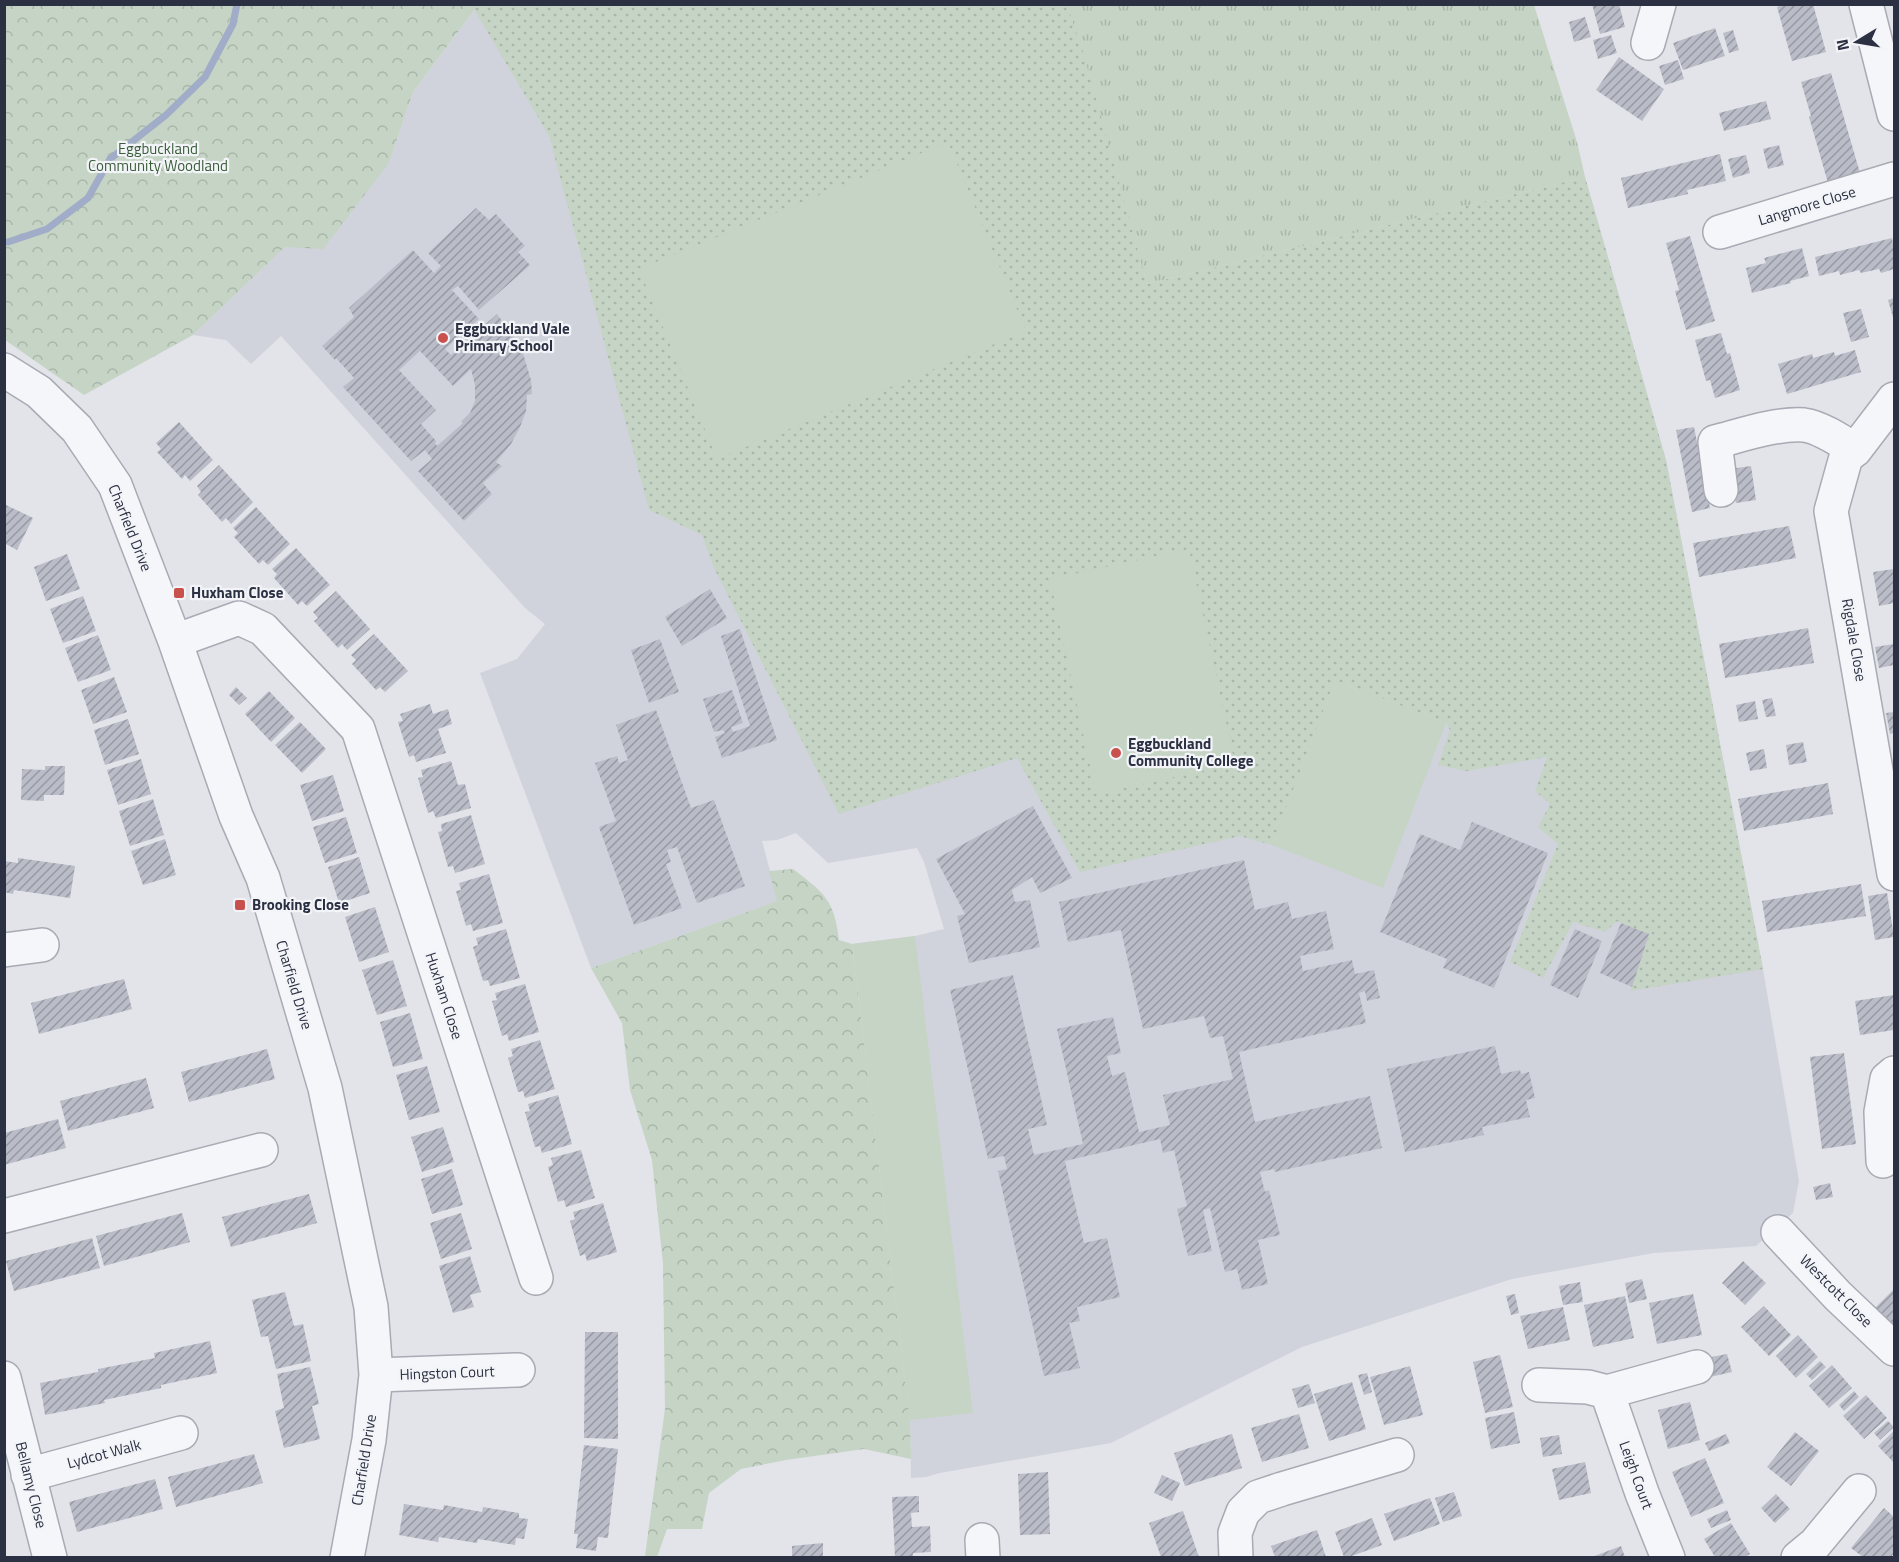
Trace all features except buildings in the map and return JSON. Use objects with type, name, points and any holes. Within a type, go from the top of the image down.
[{"type":"street","points":[[1648,43],[1659,4]]},
{"type":"street","points":[[1866,4],[1894,114]]},
{"type":"street","name":"Langmore Close","points":[[1720,232],[1894,179]]},
{"type":"street","name":"Charfield Drive","points":[[4,370],[39,392],[77,429],[115,485],[175,641],[236,816],[263,878],[325,1088],[371,1307],[376,1375],[369,1440],[347,1557]]},
{"type":"street","name":"Rigdale Close","points":[[1894,399],[1855,450],[1846,457],[1831,511],[1891,834],[1894,874]]},
{"type":"street","points":[[1721,490],[1715,442],[1782,426],[1806,425],[1835,437],[1855,450]]},
{"type":"street","name":"Huxham Close","points":[[175,641],[239,618],[263,628],[358,729],[536,1278]]},
{"type":"street","points":[[4,950],[42,945]]},
{"type":"street","points":[[1883,1161],[1881,1112],[1887,1079],[1894,1073]]},
{"type":"street","points":[[4,1216],[261,1150]]},
{"type":"street","name":"Westcott Close","points":[[1778,1232],[1838,1296],[1894,1349]]},
{"type":"street","points":[[1539,1385],[1588,1388],[1607,1392],[1697,1367]]},
{"type":"street","name":"Hingston Court","points":[[376,1375],[518,1370]]},
{"type":"street","name":"Bellamy Close","points":[[4,1378],[50,1557]]},
{"type":"street","name":"Leigh Court","points":[[1607,1392],[1642,1493],[1668,1557]]},
{"type":"street","name":"Lydcot Walk","points":[[28,1475],[181,1433]]},
{"type":"street","points":[[1236,1557],[1235,1533],[1243,1512],[1258,1497],[1282,1489],[1380,1469]]},
{"type":"street","points":[[1798,1557],[1815,1544],[1859,1491]]},
{"type":"shaded area","name":"Eggbuckland Community College","points":[[478,5],[1147,284],[1585,177],[1666,460],[1763,969],[1799,1181],[1793,1213],[1756,1246],[1654,1253],[1512,1279],[1302,1347],[1111,1443],[911,1478],[910,1420],[852,944],[915,936],[944,929],[924,862],[917,848],[828,863],[796,833],[777,840],[762,841],[778,901],[591,968],[480,673],[517,659],[545,624],[525,608],[281,336],[251,364],[226,340],[193,335],[285,247],[389,163],[413,92]]},
{"type":"green space","points":[[478,4],[1067,5],[1084,55],[1147,284],[1585,177],[1666,460],[1763,969],[1630,991],[1649,935],[1617,921],[1605,932],[1573,922],[1543,978],[1510,962],[1558,844],[1538,827],[1550,804],[1535,791],[1547,757],[1466,771],[1438,765],[1450,730],[1446,723],[1335,680],[1272,845],[1240,836],[1080,872],[1017,758],[839,814],[714,568],[702,535],[649,510],[549,136],[474,9]]},
{"type":"green space","name":"Eggbuckland Community Woodland","points":[[4,5],[478,5],[413,92],[389,163],[323,249],[285,247],[193,335],[84,395],[5,340]]},
{"type":"green space","points":[[1061,5],[1534,5],[1577,142],[1585,177],[1147,284]]},
{"type":"green space","points":[[948,142],[1026,331],[717,459],[639,269]]},
{"type":"green space","points":[[1189,549],[1235,764],[1096,794],[1050,579]]},
{"type":"green space","points":[[1335,680],[1446,723],[1383,888],[1272,845]]},
{"type":"green space","points":[[793,869],[813,884],[826,898],[834,915],[839,940],[852,944],[910,1420],[911,1459],[864,1449],[741,1469],[709,1493],[702,1529],[667,1529],[657,1557],[645,1556],[665,1409],[663,1264],[652,1160],[630,1090],[622,1023],[591,968],[777,901],[769,871]]},
{"type":"green space","points":[[915,936],[973,1413],[910,1420],[852,944]]},
{"type":"waterway","points":[[8,242],[47,229],[88,198],[110,159],[166,115],[205,77],[233,24],[237,4]]},
{"type":"place","name":"Eggbuckland Vale Primary School","points":[[443,338]]},
{"type":"place","name":"Huxham Close","points":[[179,593]]},
{"type":"place","name":"Eggbuckland Community College","points":[[1116,753]]},
{"type":"place","name":"Brooking Close","points":[[240,905]]}]
